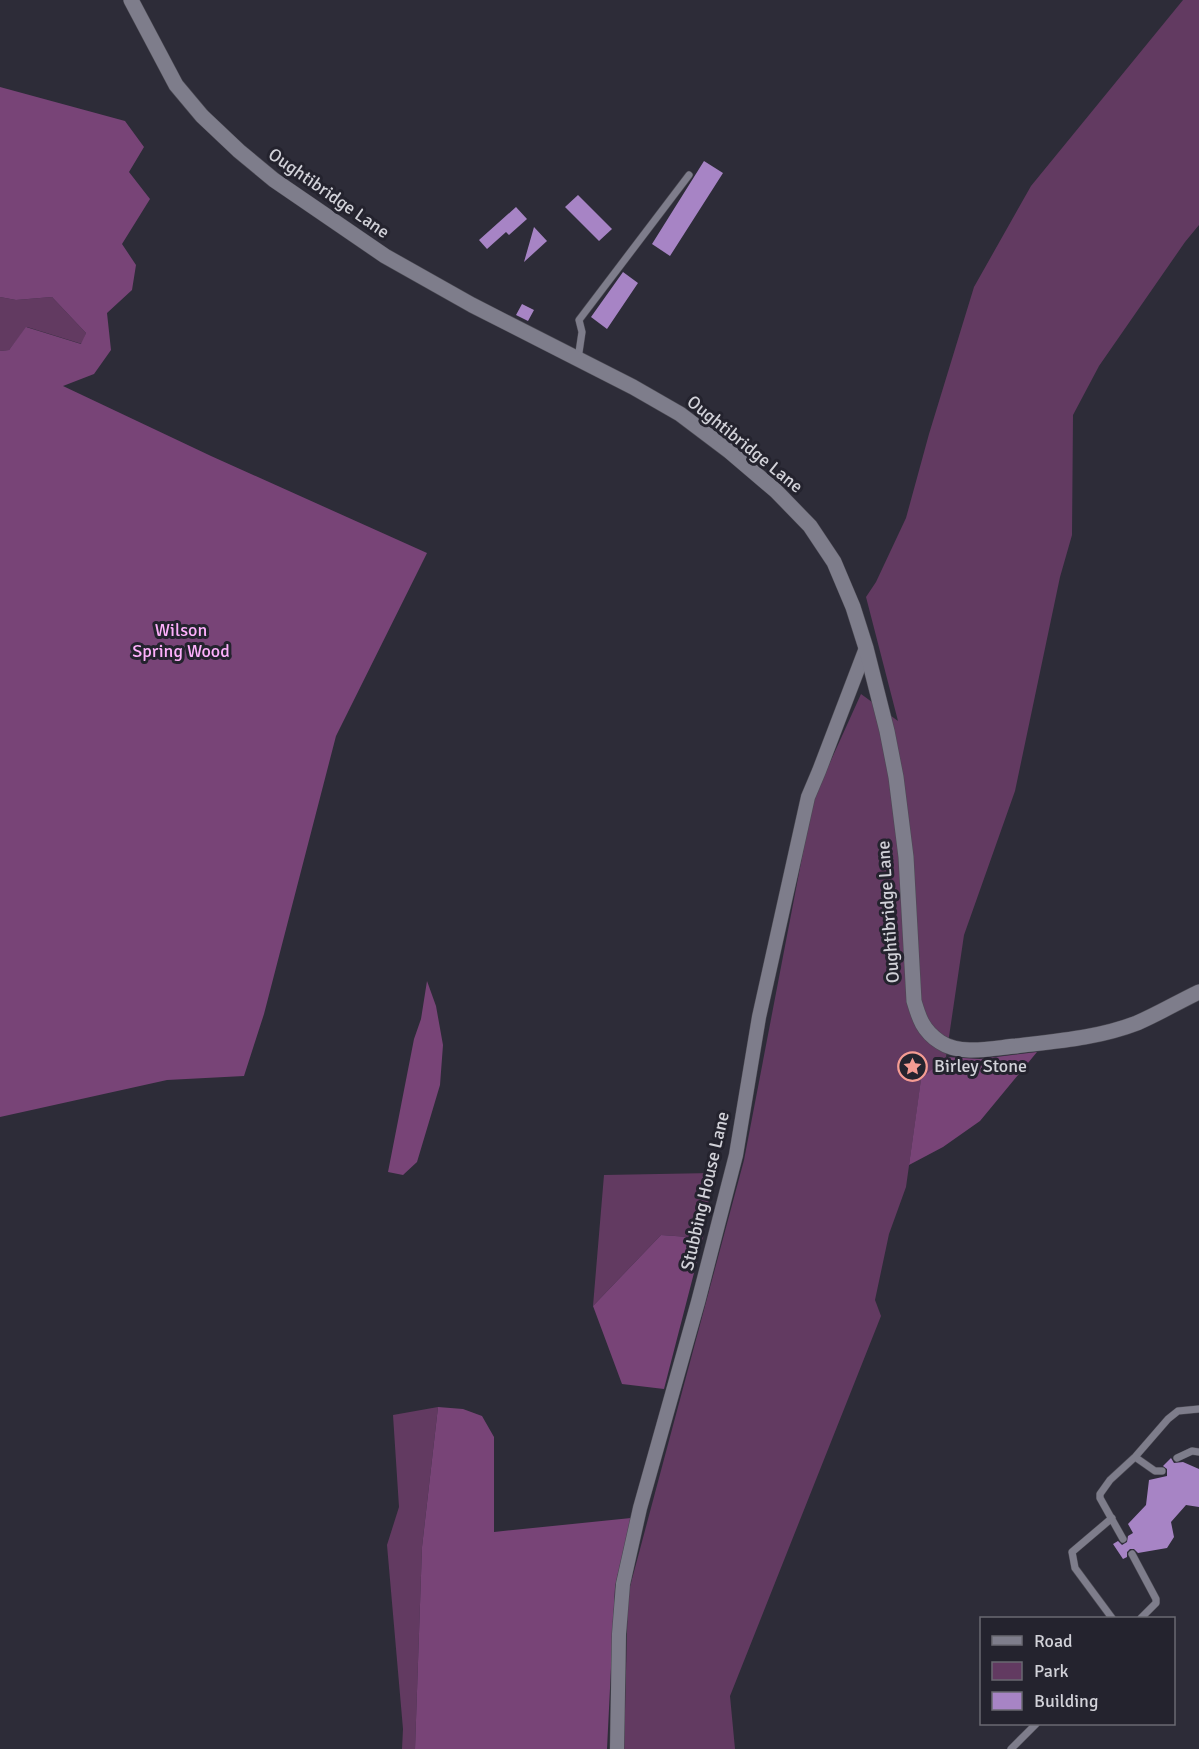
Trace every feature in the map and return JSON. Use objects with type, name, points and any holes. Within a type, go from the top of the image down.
[{"type":"street","name":"Oughtibridge Lane","points":[[131,0],[176,85],[202,116],[274,180],[385,256],[472,305],[633,387],[680,414],[777,491],[810,526],[834,562],[853,607],[887,730],[896,777],[906,857],[914,1001],[920,1023],[940,1043],[957,1049],[977,1050],[1077,1039],[1110,1032],[1139,1022],[1199,992]]},
{"type":"street","name":"Stubbing House Lane","points":[[617,1749],[619,1634],[625,1574],[640,1508],[698,1302],[736,1155],[759,1017],[808,797],[866,648]]},
{"type":"lane","points":[[578,359],[582,332],[579,320],[689,175]]},
{"type":"lane","points":[[1123,1539],[1100,1494],[1110,1480],[1135,1457],[1168,1419],[1178,1411],[1199,1409]]},
{"type":"lane","points":[[1178,1458],[1192,1451],[1199,1452]]},
{"type":"lane","points":[[1135,1457],[1155,1471],[1162,1470]]},
{"type":"lane","points":[[1111,1617],[1075,1568],[1072,1552],[1112,1518]]},
{"type":"lane","points":[[1132,1554],[1156,1599],[1154,1606],[1142,1617]]},
{"type":"lane","points":[[1011,1749],[1035,1725]]},
{"type":"green space","points":[[1183,0],[1199,0],[1199,225],[1099,366],[1073,415],[1072,535],[1060,577],[1015,791],[964,935],[946,1057],[921,1080],[906,1187],[889,1234],[875,1300],[881,1316],[730,1696],[735,1749],[624,1749],[628,1594],[744,1160],[813,800],[861,694],[898,721],[866,597],[876,582],[906,518],[974,287],[1031,186]]},
{"type":"green space","name":"Wilson Spring Wood","points":[[0,87],[125,121],[144,147],[129,172],[150,199],[122,244],[136,265],[132,290],[107,313],[111,350],[94,374],[63,386],[211,456],[427,553],[336,736],[264,1014],[244,1076],[167,1080],[0,1117],[0,351],[9,350],[26,327],[81,344],[86,333],[52,297],[16,300],[0,297]]},
{"type":"green space","points":[[0,297],[16,300],[52,297],[86,333],[82,344],[27,327],[9,350],[0,351]]},
{"type":"green space","points":[[427,981],[436,1006],[443,1045],[440,1085],[417,1162],[403,1175],[388,1172]]},
{"type":"green space","points":[[1037,1052],[980,1121],[943,1147],[909,1165],[921,1079],[946,1057],[980,1059]]},
{"type":"green space","points":[[713,1173],[703,1238],[661,1235],[593,1306],[604,1175]]},
{"type":"green space","points":[[661,1235],[703,1238],[664,1389],[622,1384],[593,1306]]},
{"type":"green space","points":[[438,1407],[422,1547],[415,1749],[402,1749],[403,1729],[387,1545],[399,1507],[393,1415]]},
{"type":"green space","points":[[438,1407],[463,1409],[482,1416],[494,1437],[494,1532],[631,1518],[615,1587],[607,1749],[415,1749],[422,1547]]},
{"type":"building","points":[[704,161],[723,173],[670,256],[652,244]]},
{"type":"building","points":[[578,195],[612,229],[599,241],[565,207]]},
{"type":"building","points":[[516,207],[527,219],[509,235],[506,232],[487,249],[479,240]]},
{"type":"building","points":[[534,227],[547,241],[524,262]]},
{"type":"building","points":[[623,272],[638,283],[607,329],[591,317]]},
{"type":"building","points":[[522,304],[534,310],[528,321],[516,315]]},
{"type":"building","points":[[1171,1458],[1174,1463],[1183,1462],[1199,1469],[1199,1507],[1186,1505],[1171,1522],[1174,1537],[1167,1548],[1138,1553],[1130,1549],[1127,1557],[1123,1559],[1113,1544],[1118,1541],[1122,1545],[1127,1542],[1128,1536],[1133,1533],[1128,1524],[1146,1505],[1149,1480],[1167,1476],[1167,1469],[1163,1466]]},
{"type":"place","name":"Birley Stone","points":[[913,1066]]}]
